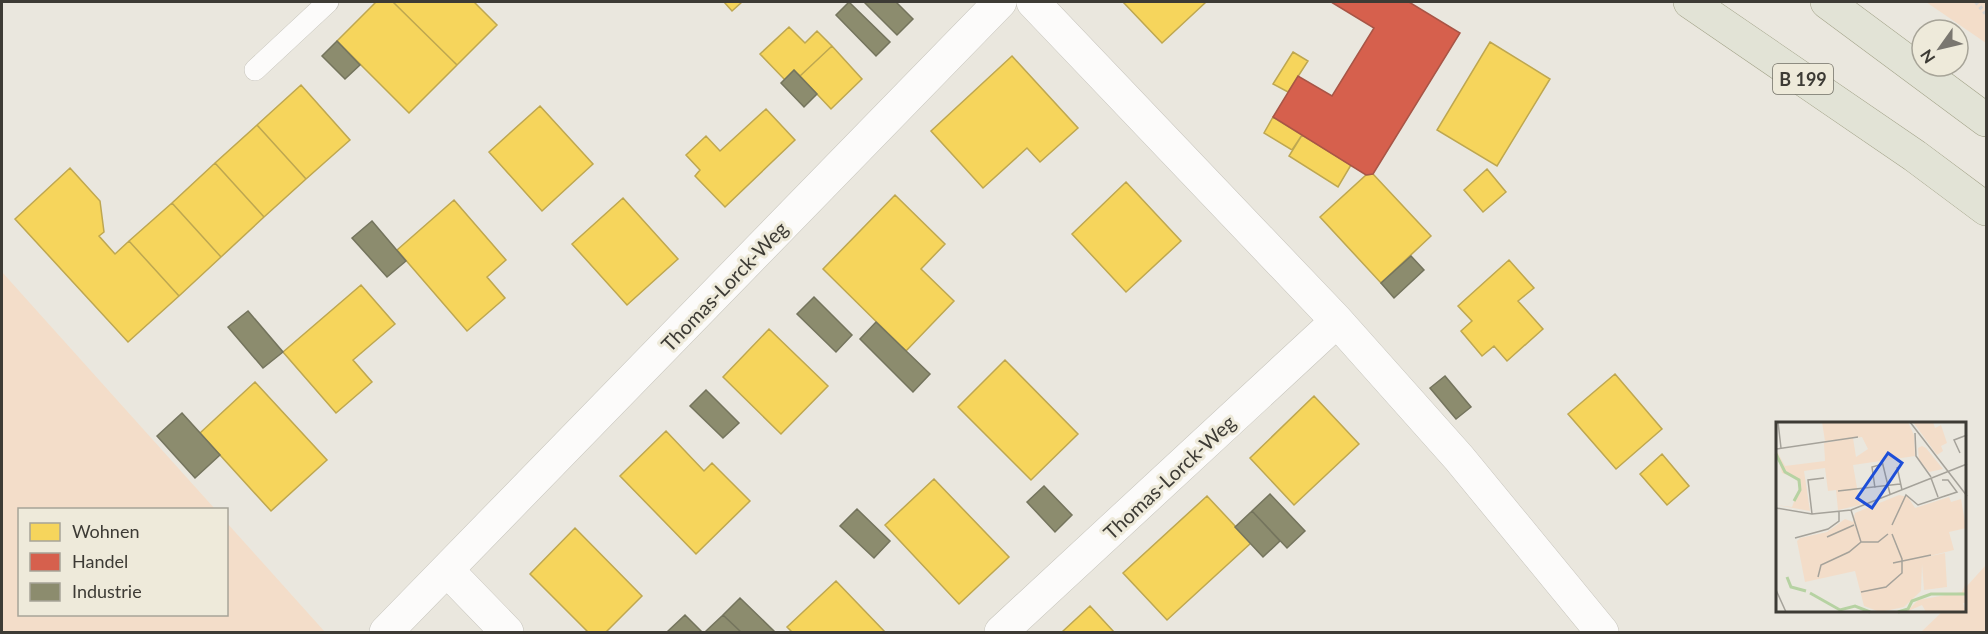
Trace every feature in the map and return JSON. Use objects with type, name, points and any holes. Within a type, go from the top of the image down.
[{"type":"main road","name":"B 199","points":[[1690,2],[1915,156],[1986,210]]},
{"type":"main road","points":[[1827,2],[1986,120]]},
{"type":"street","name":"Thomas-Lorck-Weg","points":[[386,633],[1000,2]]},
{"type":"street","points":[[1033,2],[1337,321],[1459,458],[1602,633]]},
{"type":"street","name":"Thomas-Lorck-Weg","points":[[1001,633],[1337,321]]},
{"type":"street","points":[[447,570],[507,633]]},
{"type":"lane","points":[[255,70],[328,2]]},
{"type":"path","points":[[1976,2],[1986,14]]},
{"type":"shaded area","points":[[1926,2],[1986,2],[1986,43],[1970,32],[1970,18],[1949,18]]},
{"type":"shaded area","points":[[2,272],[214,508],[18,508],[18,616],[228,616],[228,524],[325,632],[2,632]]},
{"type":"shaded area","points":[[1986,565],[1986,632],[1921,632],[1941,613],[1967,613],[1967,586]]},
{"type":"building: Wohnen","points":[[376,2],[393,2],[457,65],[409,113],[337,41]]},
{"type":"building: Wohnen","points":[[393,2],[474,2],[497,25],[457,65]]},
{"type":"building: Wohnen","points":[[724,2],[742,2],[732,11]]},
{"type":"building: Wohnen","points":[[1123,2],[1206,2],[1162,43]]},
{"type":"building: Wohnen","points":[[789,27],[805,43],[817,31],[832,46],[800,76],[794,70],[785,80],[760,54]]},
{"type":"building: Wohnen","points":[[1490,42],[1550,79],[1497,166],[1437,130]]},
{"type":"building: Wohnen","points":[[832,46],[862,79],[831,109],[800,76]]},
{"type":"building: Wohnen","points":[[1293,52],[1308,61],[1288,92],[1273,84]]},
{"type":"building: Wohnen","points":[[1012,56],[1078,128],[1040,162],[1027,148],[983,188],[931,131]]},
{"type":"building: Wohnen","points":[[301,85],[350,140],[306,179],[257,125]]},
{"type":"building: Wohnen","points":[[540,106],[593,164],[542,211],[489,152]]},
{"type":"building: Wohnen","points":[[766,109],[795,140],[725,207],[695,176],[700,170],[686,155],[706,136],[720,151]]},
{"type":"building: Wohnen","points":[[1273,117],[1302,135],[1292,150],[1264,133]]},
{"type":"building: Wohnen","points":[[257,125],[306,179],[264,217],[215,163]]},
{"type":"building: Wohnen","points":[[1302,135],[1351,165],[1338,187],[1289,156]]},
{"type":"building: Wohnen","points":[[215,163],[264,217],[221,257],[172,203]]},
{"type":"building: Wohnen","points":[[70,168],[100,201],[104,232],[99,236],[115,254],[129,241],[179,296],[128,342],[15,219]]},
{"type":"building: Wohnen","points":[[1487,169],[1506,192],[1483,212],[1464,190]]},
{"type":"building: Wohnen","points":[[1373,174],[1431,236],[1381,283],[1320,217],[1366,175]]},
{"type":"building: Wohnen","points":[[1126,182],[1181,241],[1126,292],[1072,234]]},
{"type":"building: Wohnen","points":[[895,195],[945,244],[921,269],[954,301],[906,351],[823,269]]},
{"type":"building: Wohnen","points":[[623,198],[678,259],[627,305],[572,244]]},
{"type":"building: Wohnen","points":[[454,200],[506,260],[487,277],[505,298],[467,331],[397,250]]},
{"type":"building: Wohnen","points":[[172,203],[221,257],[179,296],[129,241]]},
{"type":"building: Wohnen","points":[[1509,260],[1534,288],[1518,301],[1543,329],[1507,361],[1494,346],[1482,356],[1461,331],[1472,321],[1458,306]]},
{"type":"building: Wohnen","points":[[361,285],[395,324],[353,360],[372,382],[336,413],[283,352]]},
{"type":"building: Wohnen","points":[[769,329],[828,386],[781,434],[723,377]]},
{"type":"building: Wohnen","points":[[1005,360],[1078,434],[1031,480],[958,407]]},
{"type":"building: Wohnen","points":[[1615,374],[1662,429],[1616,469],[1568,414]]},
{"type":"building: Wohnen","points":[[255,382],[327,460],[271,511],[200,433]]},
{"type":"building: Wohnen","points":[[1314,396],[1359,444],[1294,505],[1250,458]]},
{"type":"building: Wohnen","points":[[666,431],[704,471],[712,463],[750,501],[696,554],[620,476]]},
{"type":"building: Wohnen","points":[[1662,454],[1689,486],[1667,505],[1640,474]]},
{"type":"building: Wohnen","points":[[934,479],[1009,557],[959,604],[885,525]]},
{"type":"building: Wohnen","points":[[1207,496],[1251,543],[1167,620],[1123,573]]},
{"type":"building: Wohnen","points":[[575,528],[642,596],[606,632],[588,632],[530,574]]},
{"type":"building: Wohnen","points":[[836,581],[885,632],[792,632],[787,627]]},
{"type":"building: Wohnen","points":[[1090,606],[1114,632],[1062,632]]},
{"type":"building: Handel","points":[[1331,2],[1409,2],[1460,33],[1373,174],[1366,175],[1273,117],[1298,76],[1332,96],[1374,28]]},
{"type":"building: Industrie","points":[[849,2],[890,42],[876,56],[836,15]]},
{"type":"building: Industrie","points":[[864,2],[896,2],[913,19],[897,35]]},
{"type":"building: Industrie","points":[[337,41],[360,65],[345,79],[322,56]]},
{"type":"building: Industrie","points":[[794,70],[817,94],[804,107],[781,83]]},
{"type":"building: Industrie","points":[[372,221],[406,261],[387,277],[352,238]]},
{"type":"building: Industrie","points":[[1411,256],[1424,270],[1394,298],[1381,283]]},
{"type":"building: Industrie","points":[[814,297],[852,335],[836,352],[797,314]]},
{"type":"building: Industrie","points":[[248,311],[283,352],[263,368],[228,327]]},
{"type":"building: Industrie","points":[[876,322],[930,374],[913,392],[860,339]]},
{"type":"building: Industrie","points":[[1445,376],[1471,407],[1456,419],[1430,388]]},
{"type":"building: Industrie","points":[[706,390],[739,423],[723,438],[690,406]]},
{"type":"building: Industrie","points":[[182,413],[220,455],[195,478],[157,436]]},
{"type":"building: Industrie","points":[[1044,486],[1072,515],[1055,532],[1027,502]]},
{"type":"building: Industrie","points":[[1270,494],[1305,531],[1287,548],[1252,511]]},
{"type":"building: Industrie","points":[[857,509],[890,541],[874,558],[840,526]]},
{"type":"building: Industrie","points":[[1252,511],[1280,541],[1263,557],[1235,527]]},
{"type":"building: Industrie","points":[[740,598],[775,632],[741,632],[723,615]]},
{"type":"building: Industrie","points":[[685,615],[702,632],[667,632]]},
{"type":"building: Industrie","points":[[723,615],[741,632],[705,632]]}]
